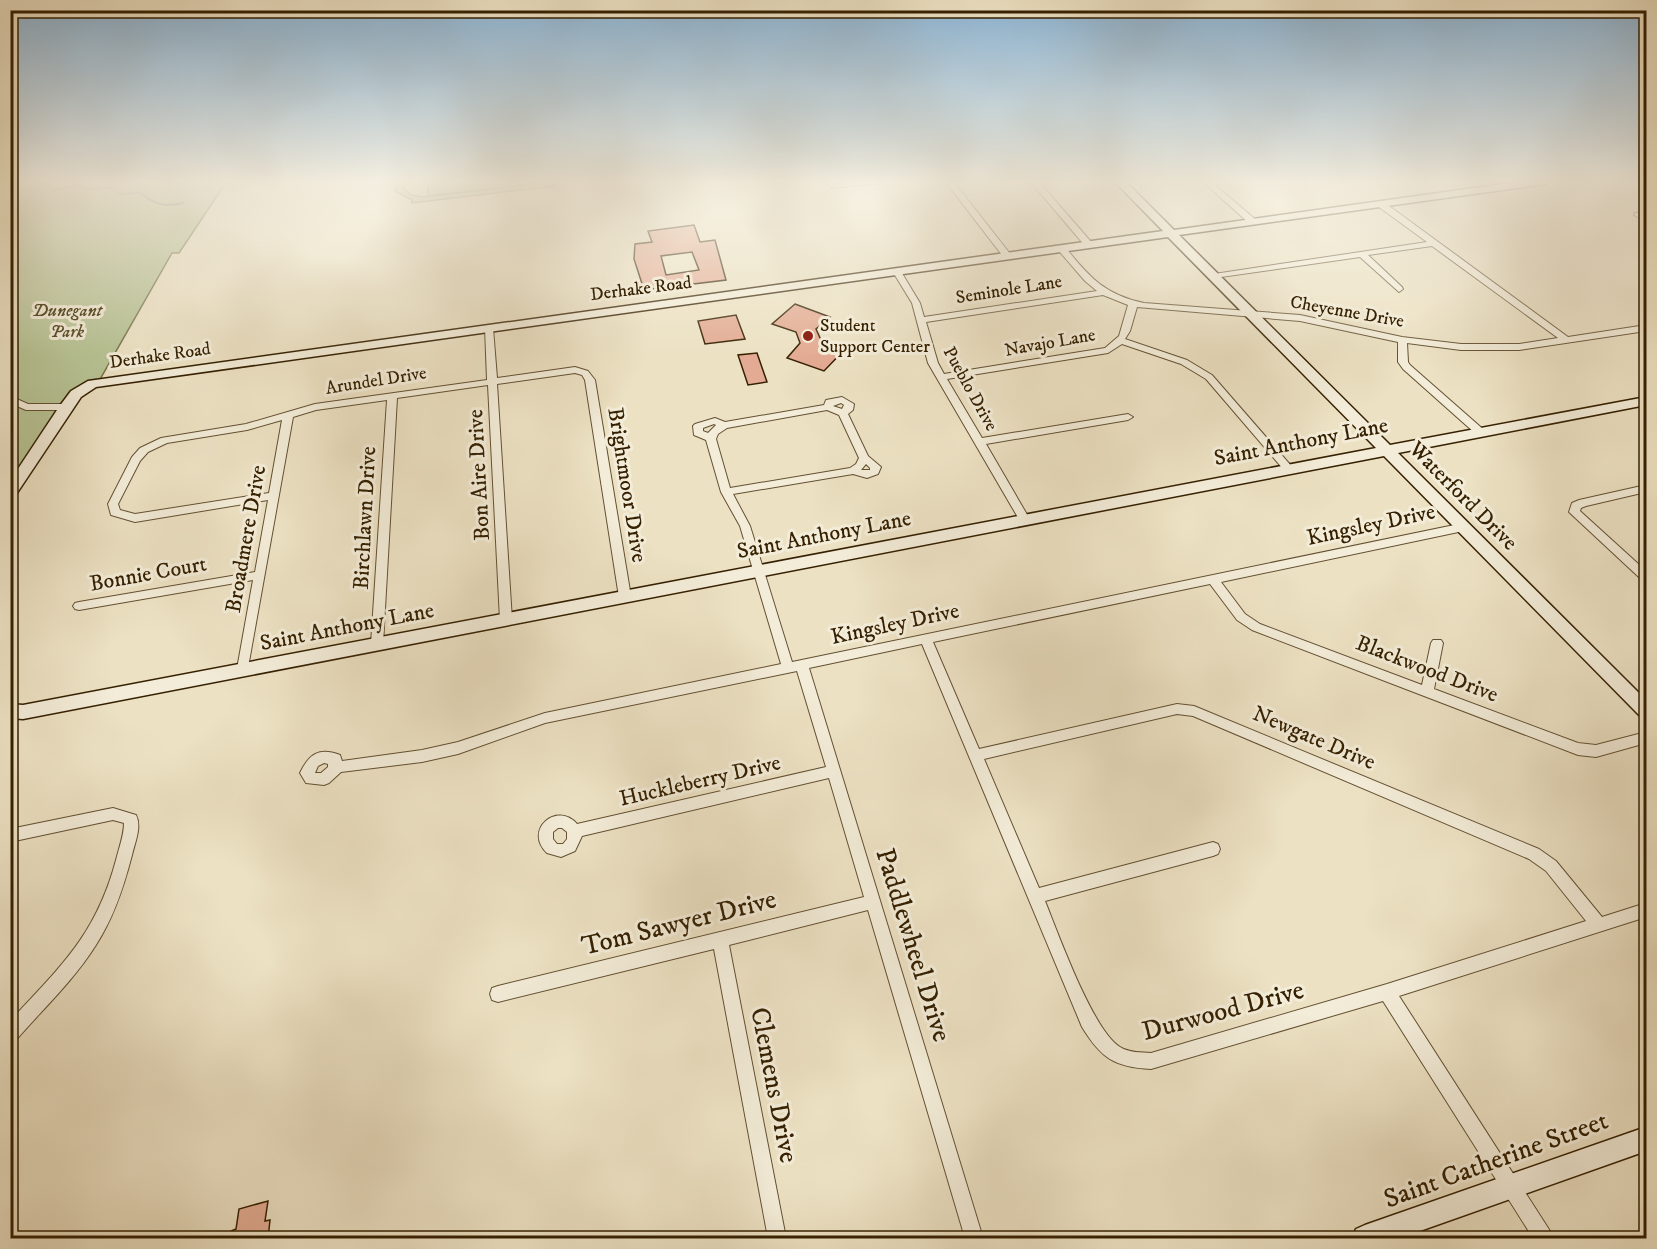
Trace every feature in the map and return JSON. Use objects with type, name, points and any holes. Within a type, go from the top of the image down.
[{"type":"street","points":[[994,239],[1008,257]]},
{"type":"street","points":[[1084,239],[1089,245]]},
{"type":"street","name":"Derhake Road","points":[[10,493],[66,407],[83,388],[104,382],[1132,239]]},
{"type":"street","name":"Waterford Drive","points":[[1177,239],[1647,711]]},
{"type":"street","points":[[1429,239],[1566,340]]},
{"type":"street","points":[[1214,276],[1434,243]]},
{"type":"street","name":"Cheyenne Drive","points":[[1062,249],[1102,293],[1133,304],[1300,318],[1402,340],[1461,347],[1519,347],[1647,328]]},
{"type":"street","points":[[1362,254],[1399,289]]},
{"type":"street","name":"Pueblo Drive","points":[[897,272],[916,303],[933,363],[1024,518]]},
{"type":"street","name":"Seminole Lane","points":[[922,320],[1102,293]]},
{"type":"street","name":"Navajo Lane","points":[[943,377],[1098,352],[1115,346],[1121,341],[1133,304]]},
{"type":"street","name":"Bon Aire Drive","points":[[489,328],[506,620]]},
{"type":"street","points":[[1402,340],[1403,362],[1406,367],[1479,432]]},
{"type":"street","points":[[1121,341],[1184,362],[1209,377],[1288,468]]},
{"type":"street","name":"Arundel Drive","points":[[273,496],[135,518],[115,512],[112,504],[136,459],[144,450],[165,440],[247,427],[315,407],[493,380],[575,370],[585,373],[590,380]]},
{"type":"street","name":"Brightmoor Drive","points":[[590,380],[625,597]]},
{"type":"street","name":"Birchlawn Drive","points":[[377,644],[392,395]]},
{"type":"street","points":[[10,399],[26,407],[66,407]]},
{"type":"street","name":"Saint Anthony Lane","points":[[10,711],[23,712],[1647,400]]},
{"type":"street","points":[[712,435],[724,425],[828,407],[843,413],[864,458],[876,467],[874,472],[867,475],[853,471],[726,492]]},
{"type":"street","name":"Broadmere Drive","points":[[243,669],[288,416]]},
{"type":"street","points":[[980,441],[1128,417]]},
{"type":"street","name":"Paddlewheel Drive","points":[[724,425],[706,422],[698,426],[698,433],[712,435],[726,492],[745,526],[759,571],[834,771],[974,1239]]},
{"type":"street","points":[[1647,489],[1583,502],[1576,506],[1574,512],[1647,577]]},
{"type":"street","name":"Kingsley Drive","points":[[337,766],[458,748],[545,718],[1464,527]]},
{"type":"street","name":"Bonnie Court","points":[[79,606],[258,575]]},
{"type":"street","name":"Blackwood Drive","points":[[1213,579],[1240,616],[1256,627],[1578,749],[1596,751],[1647,737]]},
{"type":"street","name":"Durwood Drive","points":[[926,639],[1088,1021],[1104,1048],[1127,1060],[1151,1061],[1387,992],[1647,910]]},
{"type":"street","points":[[1427,692],[1437,643]]},
{"type":"street","name":"Newgate Drive","points":[[976,755],[1177,709],[1194,711],[1534,854],[1551,866],[1599,925]]},
{"type":"street","name":"Huckleberry Drive","points":[[575,831],[834,771]]},
{"type":"street","points":[[10,836],[113,814],[131,819],[131,828],[114,894],[99,926],[68,968],[10,1034]]},
{"type":"street","points":[[1035,896],[1213,849]]},
{"type":"street","name":"Tom Sawyer Drive","points":[[498,994],[873,902]]},
{"type":"street","name":"Clemens Drive","points":[[720,940],[777,1239]]},
{"type":"street","points":[[1387,992],[1543,1239]]},
{"type":"street","name":"Saint Catherine Street","points":[[1365,1239],[1647,1139]]},
{"type":"green space","name":"Dunegant Park","points":[[11,239],[188,239],[179,253],[172,253],[99,381],[84,385],[11,486]]},
{"type":"building","points":[[651,239],[699,239],[700,242],[715,240],[726,280],[644,290],[634,259],[635,244],[652,242]],"holes":[[[692,252],[699,270],[666,275],[661,256]]]},
{"type":"building","name":"Student Support Center","points":[[795,304],[830,317],[816,329],[821,340],[846,348],[824,371],[787,358],[800,343],[796,332],[772,324]]},
{"type":"building","points":[[736,315],[745,339],[705,344],[698,321]]},
{"type":"building","name":"Student Support Center","points":[[757,353],[767,382],[748,385],[738,355]]},
{"type":"building","points":[[268,1201],[265,1221],[270,1220],[268,1239],[230,1239],[231,1231],[236,1229],[239,1209]]},
{"type":"place","name":"Student Support Center","points":[[808,336]]}]
